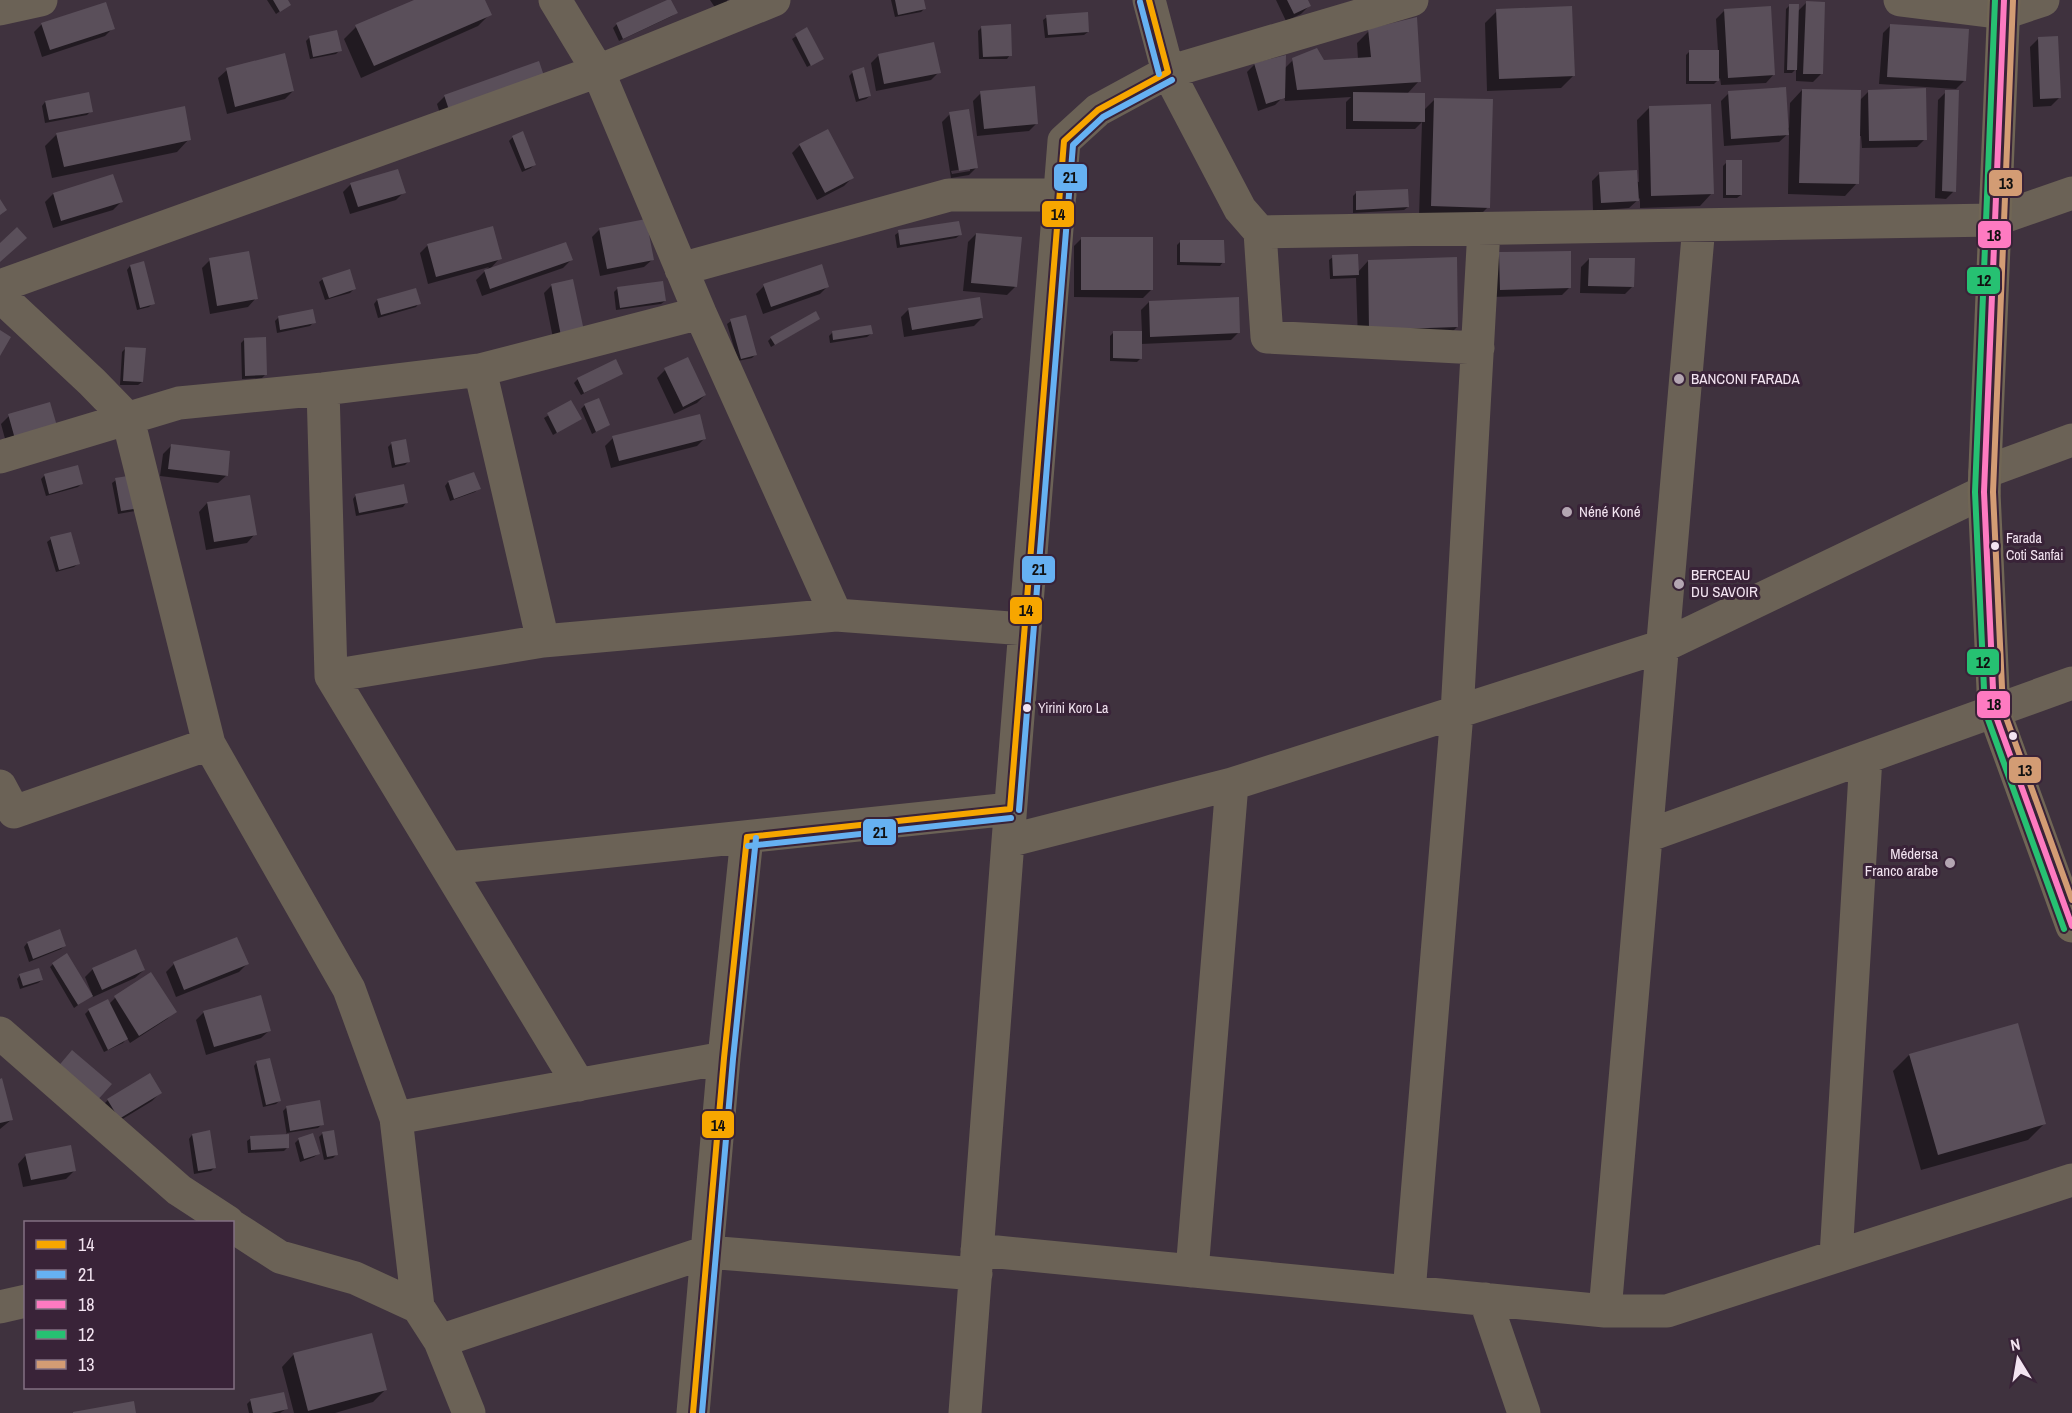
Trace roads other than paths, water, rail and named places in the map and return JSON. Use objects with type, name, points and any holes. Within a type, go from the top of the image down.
[{"type":"main road","points":[[2004,7],[1984,482],[1994,711],[2072,926]]},
{"type":"street","points":[[0,9],[41,0]]},
{"type":"street","points":[[555,0],[598,71],[700,313],[836,615]]},
{"type":"street","points":[[0,286],[598,71],[774,0]]},
{"type":"street","points":[[1149,0],[1168,72],[1240,209],[1260,232],[1266,337],[1478,348]]},
{"type":"street","points":[[965,1413],[1024,629],[1064,141],[1098,110],[1168,72],[1412,0]]},
{"type":"street","points":[[1900,0],[2004,7],[2043,0]]},
{"type":"street","points":[[1260,232],[1995,220],[2072,193]]},
{"type":"street","points":[[681,269],[949,195],[1060,195]]},
{"type":"street","points":[[1605,1311],[1699,225]]},
{"type":"street","points":[[1409,1292],[1457,713],[1484,229]]},
{"type":"street","points":[[0,296],[128,419],[209,744],[350,989],[396,1118],[418,1307],[440,1341],[469,1413]]},
{"type":"street","points":[[0,457],[179,403],[480,370],[700,313]]},
{"type":"street","points":[[480,370],[543,641]]},
{"type":"street","points":[[323,389],[331,676],[579,1085]]},
{"type":"street","points":[[449,868],[747,837],[1009,825],[1232,784],[1664,646],[1984,482],[2072,440]]},
{"type":"street","points":[[331,676],[543,641],[836,615],[1024,629]]},
{"type":"street","points":[[1647,836],[2072,683]]},
{"type":"street","points":[[0,786],[14,812],[209,744]]},
{"type":"street","points":[[1836,1256],[1866,757]]},
{"type":"street","points":[[1192,1271],[1232,784]]},
{"type":"street","points":[[693,1413],[723,1058],[747,837]]},
{"type":"street","points":[[0,1033],[179,1190],[226,1221]]},
{"type":"street","points":[[396,1118],[723,1058]]},
{"type":"street","points":[[440,1341],[706,1252],[1192,1271],[1605,1311],[1667,1311],[2072,1180]]},
{"type":"street","points":[[234,1229],[247,1248],[356,1278],[418,1307]]},
{"type":"street","points":[[1485,1299],[1524,1413]]},
{"type":"street","points":[[0,1307],[24,1301]]},
{"type":"place","name":"BANCONI FARADA","points":[[1679,379]]},
{"type":"place","name":"Néné Koné","points":[[1567,512]]},
{"type":"place","name":"Farada Coti Sanfai","points":[[1995,546]]},
{"type":"place","name":"BERCEAU DU SAVOIR","points":[[1679,584]]},
{"type":"place","name":"Yirini Koro La","points":[[1027,708]]},
{"type":"place","name":"Médersa Franco arabe","points":[[1950,863]]}]
